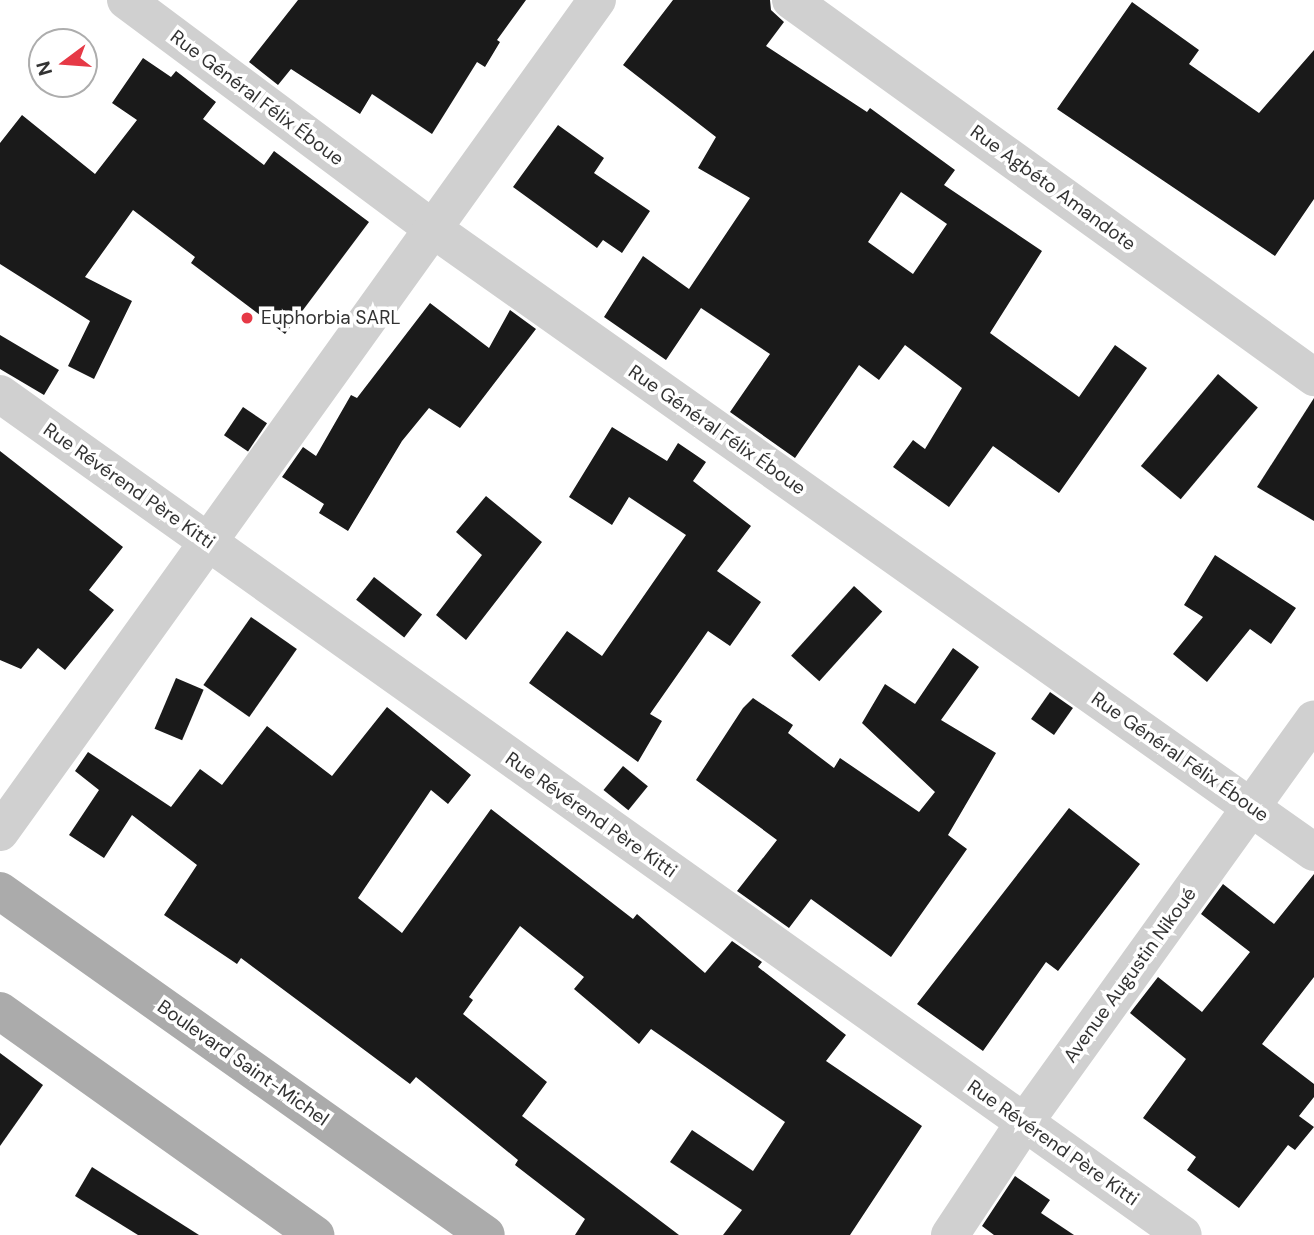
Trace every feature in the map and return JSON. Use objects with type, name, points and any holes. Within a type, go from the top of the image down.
[{"type":"main road","name":"Boulevard Saint-Michel","points":[[0,891],[486,1235]]},
{"type":"main road","points":[[0,1011],[315,1235]]},
{"type":"street","name":"Rue Général Félix Éboue","points":[[126,0],[433,229],[1314,852]]},
{"type":"street","points":[[0,832],[597,0]]},
{"type":"street","name":"Rue Agbéto Amandote","points":[[791,0],[1314,377]]},
{"type":"street","name":"Rue Révérend Père Kitti","points":[[0,394],[1183,1235]]},
{"type":"street","name":"Avenue Augustin Nikoué","points":[[950,1235],[1024,1123],[1314,719]]},
{"type":"building","points":[[298,0],[526,0],[497,40],[500,42],[485,67],[477,62],[432,134],[372,94],[360,114],[291,69],[278,85],[249,62]]},
{"type":"building","points":[[673,0],[770,0],[771,10],[784,22],[766,46],[867,112],[870,108],[955,170],[944,185],[1042,251],[990,333],[1079,397],[1115,345],[1147,368],[1059,493],[993,446],[949,507],[893,467],[913,440],[925,449],[962,388],[905,345],[879,380],[859,365],[795,458],[730,412],[770,354],[701,308],[666,360],[604,317],[643,256],[689,289],[750,198],[698,168],[716,137],[623,65]],"holes":[[[901,192],[947,224],[913,274],[868,242]]]},
{"type":"building","points":[[1132,2],[1199,50],[1189,64],[1259,113],[1314,50],[1314,199],[1275,256],[1057,109]]},
{"type":"building","points":[[143,58],[171,77],[176,71],[216,102],[203,119],[264,165],[274,151],[369,222],[285,334],[191,263],[195,257],[133,210],[85,277],[132,301],[94,379],[68,366],[90,321],[0,264],[0,143],[22,115],[95,174],[137,120],[112,103]]},
{"type":"building","points":[[558,125],[604,158],[594,173],[650,211],[622,253],[603,240],[597,248],[513,187]]},
{"type":"building","points":[[430,303],[489,348],[510,310],[536,329],[460,428],[429,408],[402,441],[348,531],[319,513],[324,504],[282,477],[303,447],[316,456],[351,395],[357,398]]},
{"type":"building","points":[[0,335],[59,370],[44,395],[0,369]]},
{"type":"building","points":[[1218,374],[1258,407],[1181,499],[1141,466]]},
{"type":"building","points":[[1314,398],[1314,521],[1257,487]]},
{"type":"building","points":[[243,407],[267,423],[248,451],[224,435]]},
{"type":"building","points":[[612,427],[667,461],[678,443],[706,462],[693,481],[751,526],[717,571],[761,602],[730,646],[708,631],[650,714],[662,721],[638,762],[529,683],[567,631],[602,656],[686,535],[629,497],[612,525],[569,497]]},
{"type":"building","points":[[0,451],[123,547],[89,590],[114,610],[65,670],[38,648],[21,669],[0,660]]},
{"type":"building","points":[[486,496],[542,542],[466,640],[436,615],[482,555],[456,532]]},
{"type":"building","points":[[1215,555],[1296,608],[1271,644],[1250,629],[1207,682],[1173,654],[1203,617],[1184,605]]},
{"type":"building","points":[[374,577],[422,615],[404,637],[356,600]]},
{"type":"building","points":[[854,586],[882,611],[819,681],[791,656]]},
{"type":"building","points":[[251,617],[297,649],[249,717],[203,685]]},
{"type":"building","points":[[953,648],[979,667],[941,720],[996,753],[948,835],[967,849],[891,957],[811,899],[789,928],[737,891],[777,840],[696,780],[743,708],[753,698],[793,725],[788,733],[834,768],[840,758],[919,812],[935,792],[862,723],[885,684],[915,704]]},
{"type":"building","points":[[176,678],[204,690],[182,740],[155,729]]},
{"type":"building","points":[[1050,692],[1073,708],[1054,735],[1031,719]]},
{"type":"building","points":[[387,707],[471,775],[448,804],[431,790],[358,898],[402,933],[491,809],[633,919],[637,914],[705,973],[732,941],[762,962],[758,967],[846,1035],[826,1061],[922,1126],[850,1235],[723,1235],[742,1210],[670,1162],[692,1130],[753,1171],[785,1122],[651,1029],[639,1044],[574,989],[584,977],[520,926],[469,997],[473,1000],[463,1014],[547,1082],[522,1116],[679,1235],[575,1235],[585,1219],[515,1165],[518,1160],[416,1077],[410,1084],[241,958],[237,964],[164,915],[197,865],[132,815],[104,858],[69,835],[99,790],[75,771],[88,752],[171,807],[200,769],[222,785],[267,726],[332,776]]},
{"type":"building","points":[[623,766],[648,786],[628,810],[603,790]]},
{"type":"building","points":[[1069,808],[1140,864],[1058,971],[1046,962],[983,1051],[917,1004]]},
{"type":"building","points":[[1314,874],[1314,977],[1262,1044],[1314,1084],[1314,1097],[1299,1116],[1314,1127],[1295,1150],[1288,1145],[1239,1208],[1187,1170],[1196,1157],[1143,1118],[1186,1059],[1130,1013],[1158,977],[1202,1012],[1250,952],[1201,914],[1223,884],[1274,924]]},
{"type":"building","points":[[0,1053],[43,1085],[0,1146]]},
{"type":"building","points":[[92,1167],[199,1235],[138,1235],[75,1196]]},
{"type":"building","points":[[1015,1176],[1050,1200],[1041,1213],[1074,1235],[994,1235],[982,1226]]},
{"type":"place","name":"Euphorbia SARL","points":[[247,318]]}]
